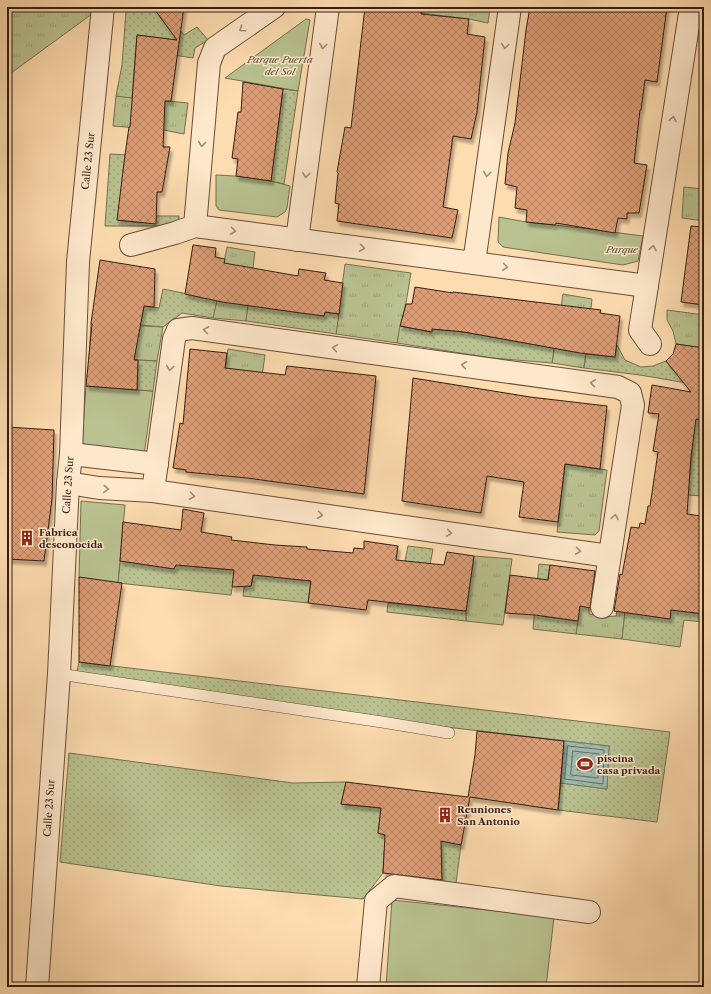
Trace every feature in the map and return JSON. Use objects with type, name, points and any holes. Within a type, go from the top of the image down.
[{"type":"street","name":"Calle 23 Sur","points":[[37,987],[59,674],[68,483],[71,454],[78,262],[103,7]]},
{"type":"street","points":[[195,226],[209,63],[215,48],[274,7]]},
{"type":"street","points":[[297,240],[328,7]]},
{"type":"street","points":[[474,263],[510,7]]},
{"type":"street","points":[[650,344],[640,330],[691,7]]},
{"type":"street","points":[[132,245],[195,226],[647,286]]},
{"type":"street","points":[[153,491],[174,339],[178,330],[192,328],[618,387],[630,393],[633,405],[602,607]]},
{"type":"street","points":[[71,454],[157,464]]},
{"type":"street","points":[[68,483],[99,488],[153,491],[610,556]]},
{"type":"street","points":[[368,987],[376,901],[394,886],[589,912]]},
{"type":"lane","points":[[59,674],[449,733]]},
{"type":"green space","points":[[7,7],[92,7],[92,14],[7,76]]},
{"type":"green space","points":[[129,7],[153,7],[169,29],[175,24],[184,35],[197,27],[208,40],[195,48],[193,58],[167,54],[169,39],[137,35],[132,98],[116,96],[122,65],[126,12]]},
{"type":"green space","points":[[421,7],[490,7],[488,23],[421,13]]},
{"type":"green space","name":"Parque Puerta del Sol","points":[[306,19],[310,20],[298,91],[225,78]]},
{"type":"green space","points":[[283,89],[298,91],[284,184],[271,181]]},
{"type":"green space","points":[[116,96],[188,103],[184,134],[164,130],[113,126]]},
{"type":"green space","points":[[110,154],[127,155],[118,220],[141,223],[142,213],[157,216],[179,216],[179,222],[169,226],[105,226]]},
{"type":"green space","points":[[216,175],[254,178],[290,186],[287,208],[285,212],[277,217],[219,210],[216,206]]},
{"type":"green space","points":[[684,187],[704,189],[704,221],[682,218]]},
{"type":"green space","name":"Parque","points":[[499,217],[526,222],[643,236],[638,261],[623,265],[503,247],[498,242]]},
{"type":"green space","points":[[227,247],[255,252],[246,321],[213,318]]},
{"type":"green space","points":[[345,264],[411,273],[397,343],[336,334]]},
{"type":"green space","points":[[163,289],[217,300],[213,318],[182,313],[163,327],[140,325],[144,306],[159,308]]},
{"type":"green space","points":[[563,294],[592,299],[584,368],[552,363]]},
{"type":"green space","points":[[248,305],[324,316],[325,312],[339,314],[336,334],[246,321]]},
{"type":"green space","points":[[667,310],[704,315],[704,348],[676,344],[673,331],[667,320]]},
{"type":"green space","points":[[91,323],[163,327],[157,361],[89,358]]},
{"type":"green space","points":[[400,326],[431,332],[432,329],[464,332],[554,348],[552,363],[492,358],[397,343]]},
{"type":"green space","points":[[617,345],[625,360],[641,367],[653,366],[666,361],[704,386],[640,375],[584,368],[586,354],[615,357]]},
{"type":"green space","points":[[228,349],[265,355],[256,420],[221,399]]},
{"type":"green space","points":[[138,360],[157,361],[153,391],[137,390]]},
{"type":"green space","points":[[86,386],[153,391],[144,455],[82,444]]},
{"type":"green space","points":[[693,419],[704,420],[704,496],[688,495],[693,443],[690,441]]},
{"type":"green space","points":[[565,464],[607,470],[599,531],[595,535],[557,532]]},
{"type":"green space","points":[[704,499],[704,622],[684,620],[680,647],[622,639],[625,612],[676,570],[699,533]]},
{"type":"green space","points":[[81,501],[125,505],[118,583],[79,578]]},
{"type":"green space","points":[[408,546],[433,549],[428,576],[413,562],[405,561]]},
{"type":"green space","points":[[121,555],[174,568],[177,560],[196,567],[235,570],[231,595],[118,583]]},
{"type":"green space","points":[[474,556],[512,559],[503,625],[466,621],[466,611]]},
{"type":"green space","points":[[539,564],[550,565],[542,616],[578,621],[576,634],[533,629]]},
{"type":"green space","points":[[584,570],[596,572],[589,603],[589,614],[605,617],[616,616],[617,611],[625,612],[622,639],[576,634]]},
{"type":"green space","points":[[254,572],[272,574],[273,577],[311,581],[308,603],[243,596],[244,587],[251,586]]},
{"type":"green space","points":[[388,603],[466,611],[466,621],[387,612]]},
{"type":"green space","points":[[79,662],[670,732],[657,822],[558,810],[561,783],[607,789],[609,746],[300,710],[76,676]]},
{"type":"green space","points":[[69,753],[293,783],[346,782],[341,804],[381,808],[378,833],[392,837],[396,811],[448,842],[461,845],[456,883],[442,882],[441,862],[384,851],[383,873],[363,899],[221,886],[60,862]]},
{"type":"green space","points":[[392,900],[554,917],[546,987],[386,987]]},
{"type":"water","name":"piscina casa privada","points":[[564,741],[609,746],[607,789],[561,783]]},
{"type":"building","points":[[153,7],[184,7],[171,101],[165,101],[163,147],[170,147],[162,192],[157,192],[156,224],[117,220],[130,127],[137,35],[177,40]]},
{"type":"building","points":[[365,7],[421,7],[421,14],[469,19],[467,34],[485,37],[477,112],[471,139],[453,136],[443,207],[458,210],[452,238],[337,221],[339,204],[335,203],[337,172],[345,127],[351,128]]},
{"type":"building","points":[[530,7],[667,7],[657,82],[645,80],[640,110],[634,163],[647,165],[639,213],[627,213],[627,219],[618,218],[615,233],[556,223],[555,225],[526,222],[527,210],[515,208],[517,187],[505,184],[508,153],[515,123]]},
{"type":"building","points":[[243,82],[283,89],[271,181],[236,176],[238,159],[232,158],[238,112],[241,112]]},
{"type":"building","points":[[691,226],[704,227],[704,305],[681,302]]},
{"type":"building","points":[[193,245],[216,248],[215,257],[225,259],[224,263],[298,276],[299,269],[326,273],[324,280],[343,283],[339,314],[325,312],[324,316],[222,302],[185,294]]},
{"type":"building","points":[[100,260],[155,269],[154,307],[144,306],[134,360],[138,360],[137,390],[86,386],[91,323]]},
{"type":"building","points":[[415,287],[453,293],[601,310],[600,313],[620,316],[615,357],[580,353],[464,332],[432,329],[432,332],[400,326],[406,304],[412,304]]},
{"type":"building","points":[[676,344],[704,348],[704,420],[696,419],[691,456],[687,514],[701,516],[700,529],[704,529],[704,614],[671,610],[670,619],[614,611],[620,574],[622,575],[631,527],[639,528],[640,523],[645,524],[648,506],[650,506],[658,452],[653,451],[659,414],[648,413],[652,385],[691,392],[666,361],[673,354]]},
{"type":"building","points":[[190,349],[227,353],[225,368],[285,375],[287,366],[376,376],[364,494],[247,478],[186,472],[186,470],[173,468],[180,423],[183,424]]},
{"type":"building","points":[[413,378],[530,397],[607,406],[600,469],[565,464],[558,522],[519,517],[524,482],[487,476],[481,513],[402,501]]},
{"type":"building","points":[[7,427],[54,430],[52,499],[44,561],[7,559]]},
{"type":"building","points":[[183,509],[204,513],[201,532],[232,537],[231,540],[353,553],[354,548],[364,549],[364,541],[398,546],[396,560],[444,565],[447,552],[474,556],[466,611],[368,600],[366,610],[308,603],[311,581],[253,575],[251,586],[232,587],[234,570],[176,565],[174,569],[120,561],[123,522],[181,530]]},
{"type":"building","points":[[550,565],[595,571],[590,608],[580,606],[578,621],[535,615],[505,613],[510,575],[548,580]]},
{"type":"building","points":[[79,577],[122,583],[110,666],[79,662]]},
{"type":"building","points":[[477,731],[564,741],[558,810],[470,797],[461,845],[441,841],[442,880],[383,873],[385,835],[378,833],[381,808],[341,804],[346,782],[468,797],[475,755]]},
{"type":"place","name":"Fabrica desconocida","points":[[27,538]]},
{"type":"place","name":"piscina casa privada","points":[[585,764]]},
{"type":"place","name":"Reuniones San Antonio","points":[[445,815]]}]
